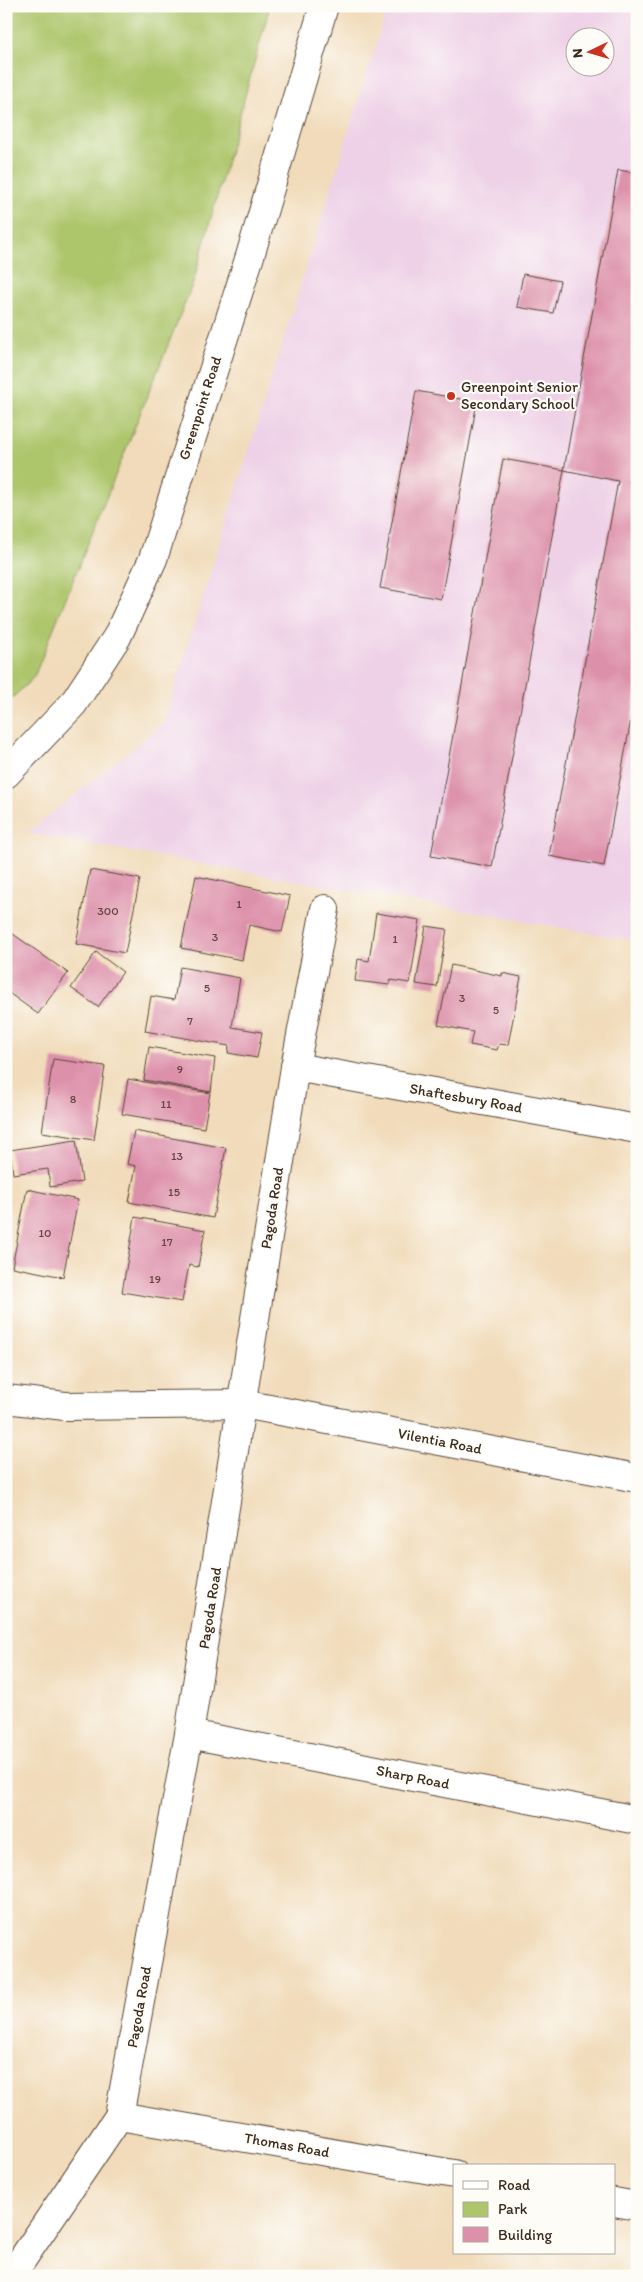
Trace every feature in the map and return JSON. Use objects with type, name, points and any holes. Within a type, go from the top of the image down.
[{"type":"street","name":"Greenpoint Road","points":[[6,774],[73,704],[117,637],[153,559],[250,256],[324,6]]},
{"type":"street","name":"Pagoda Road","points":[[12,2276],[119,2116],[189,1734],[295,1068],[325,909]]},
{"type":"street","name":"Shaftesbury Road","points":[[295,1068],[637,1129]]},
{"type":"street","name":"Vilentia Road","points":[[6,1399],[65,1406],[243,1404],[637,1478]]},
{"type":"street","name":"Sharp Road","points":[[189,1734],[637,1820]]},
{"type":"street","name":"Thomas Road","points":[[119,2116],[453,2174]]},
{"type":"street","points":[[616,2202],[637,2206]]},
{"type":"shaded area","name":"Greenpoint Senior Secondary School","points":[[388,6],[637,7],[637,941],[27,833],[163,724]]},
{"type":"green space","points":[[6,6],[270,6],[193,283],[34,677],[6,704]]},
{"type":"building","points":[[618,170],[637,173],[637,443],[629,483],[637,485],[637,687],[604,866],[549,856],[618,481],[564,470]]},
{"type":"building","points":[[523,274],[560,281],[553,313],[517,307]]},
{"type":"building","points":[[416,391],[477,402],[441,599],[380,588]]},
{"type":"building","points":[[503,459],[564,470],[492,867],[431,856]]},
{"type":"building","points":[[90,870],[140,879],[125,953],[76,944]]},
{"type":"building","points":[[196,876],[290,896],[282,932],[249,925],[242,960],[181,948]]},
{"type":"building","points":[[376,913],[420,920],[410,983],[390,980],[390,985],[355,981],[358,959],[369,961]]},
{"type":"building","points":[[426,926],[447,929],[437,987],[416,984]]},
{"type":"building","points":[[6,929],[68,973],[38,1014],[6,991]]},
{"type":"building","points":[[96,952],[123,972],[98,1007],[71,988]]},
{"type":"building","points":[[451,965],[502,976],[502,973],[521,977],[508,1045],[499,1044],[497,1050],[470,1045],[473,1032],[438,1025]]},
{"type":"building","points":[[180,967],[240,978],[232,1027],[262,1032],[257,1058],[228,1053],[229,1046],[145,1031],[151,996],[174,1000]]},
{"type":"building","points":[[149,1047],[215,1058],[211,1092],[144,1080]]},
{"type":"building","points":[[53,1059],[105,1066],[94,1140],[42,1132]]},
{"type":"building","points":[[6,1077],[11,1078],[7,1097],[6,1097]]},
{"type":"building","points":[[128,1079],[210,1093],[204,1128],[122,1114]]},
{"type":"building","points":[[134,1131],[226,1148],[213,1218],[129,1202],[136,1166],[127,1164]]},
{"type":"building","points":[[76,1140],[82,1182],[50,1187],[48,1169],[13,1174],[10,1150]]},
{"type":"building","points":[[27,1189],[78,1200],[63,1277],[12,1267]]},
{"type":"building","points":[[135,1217],[205,1230],[198,1267],[189,1265],[182,1302],[122,1292]]},
{"type":"place","name":"Greenpoint Senior Secondary School","points":[[451,396]]}]
